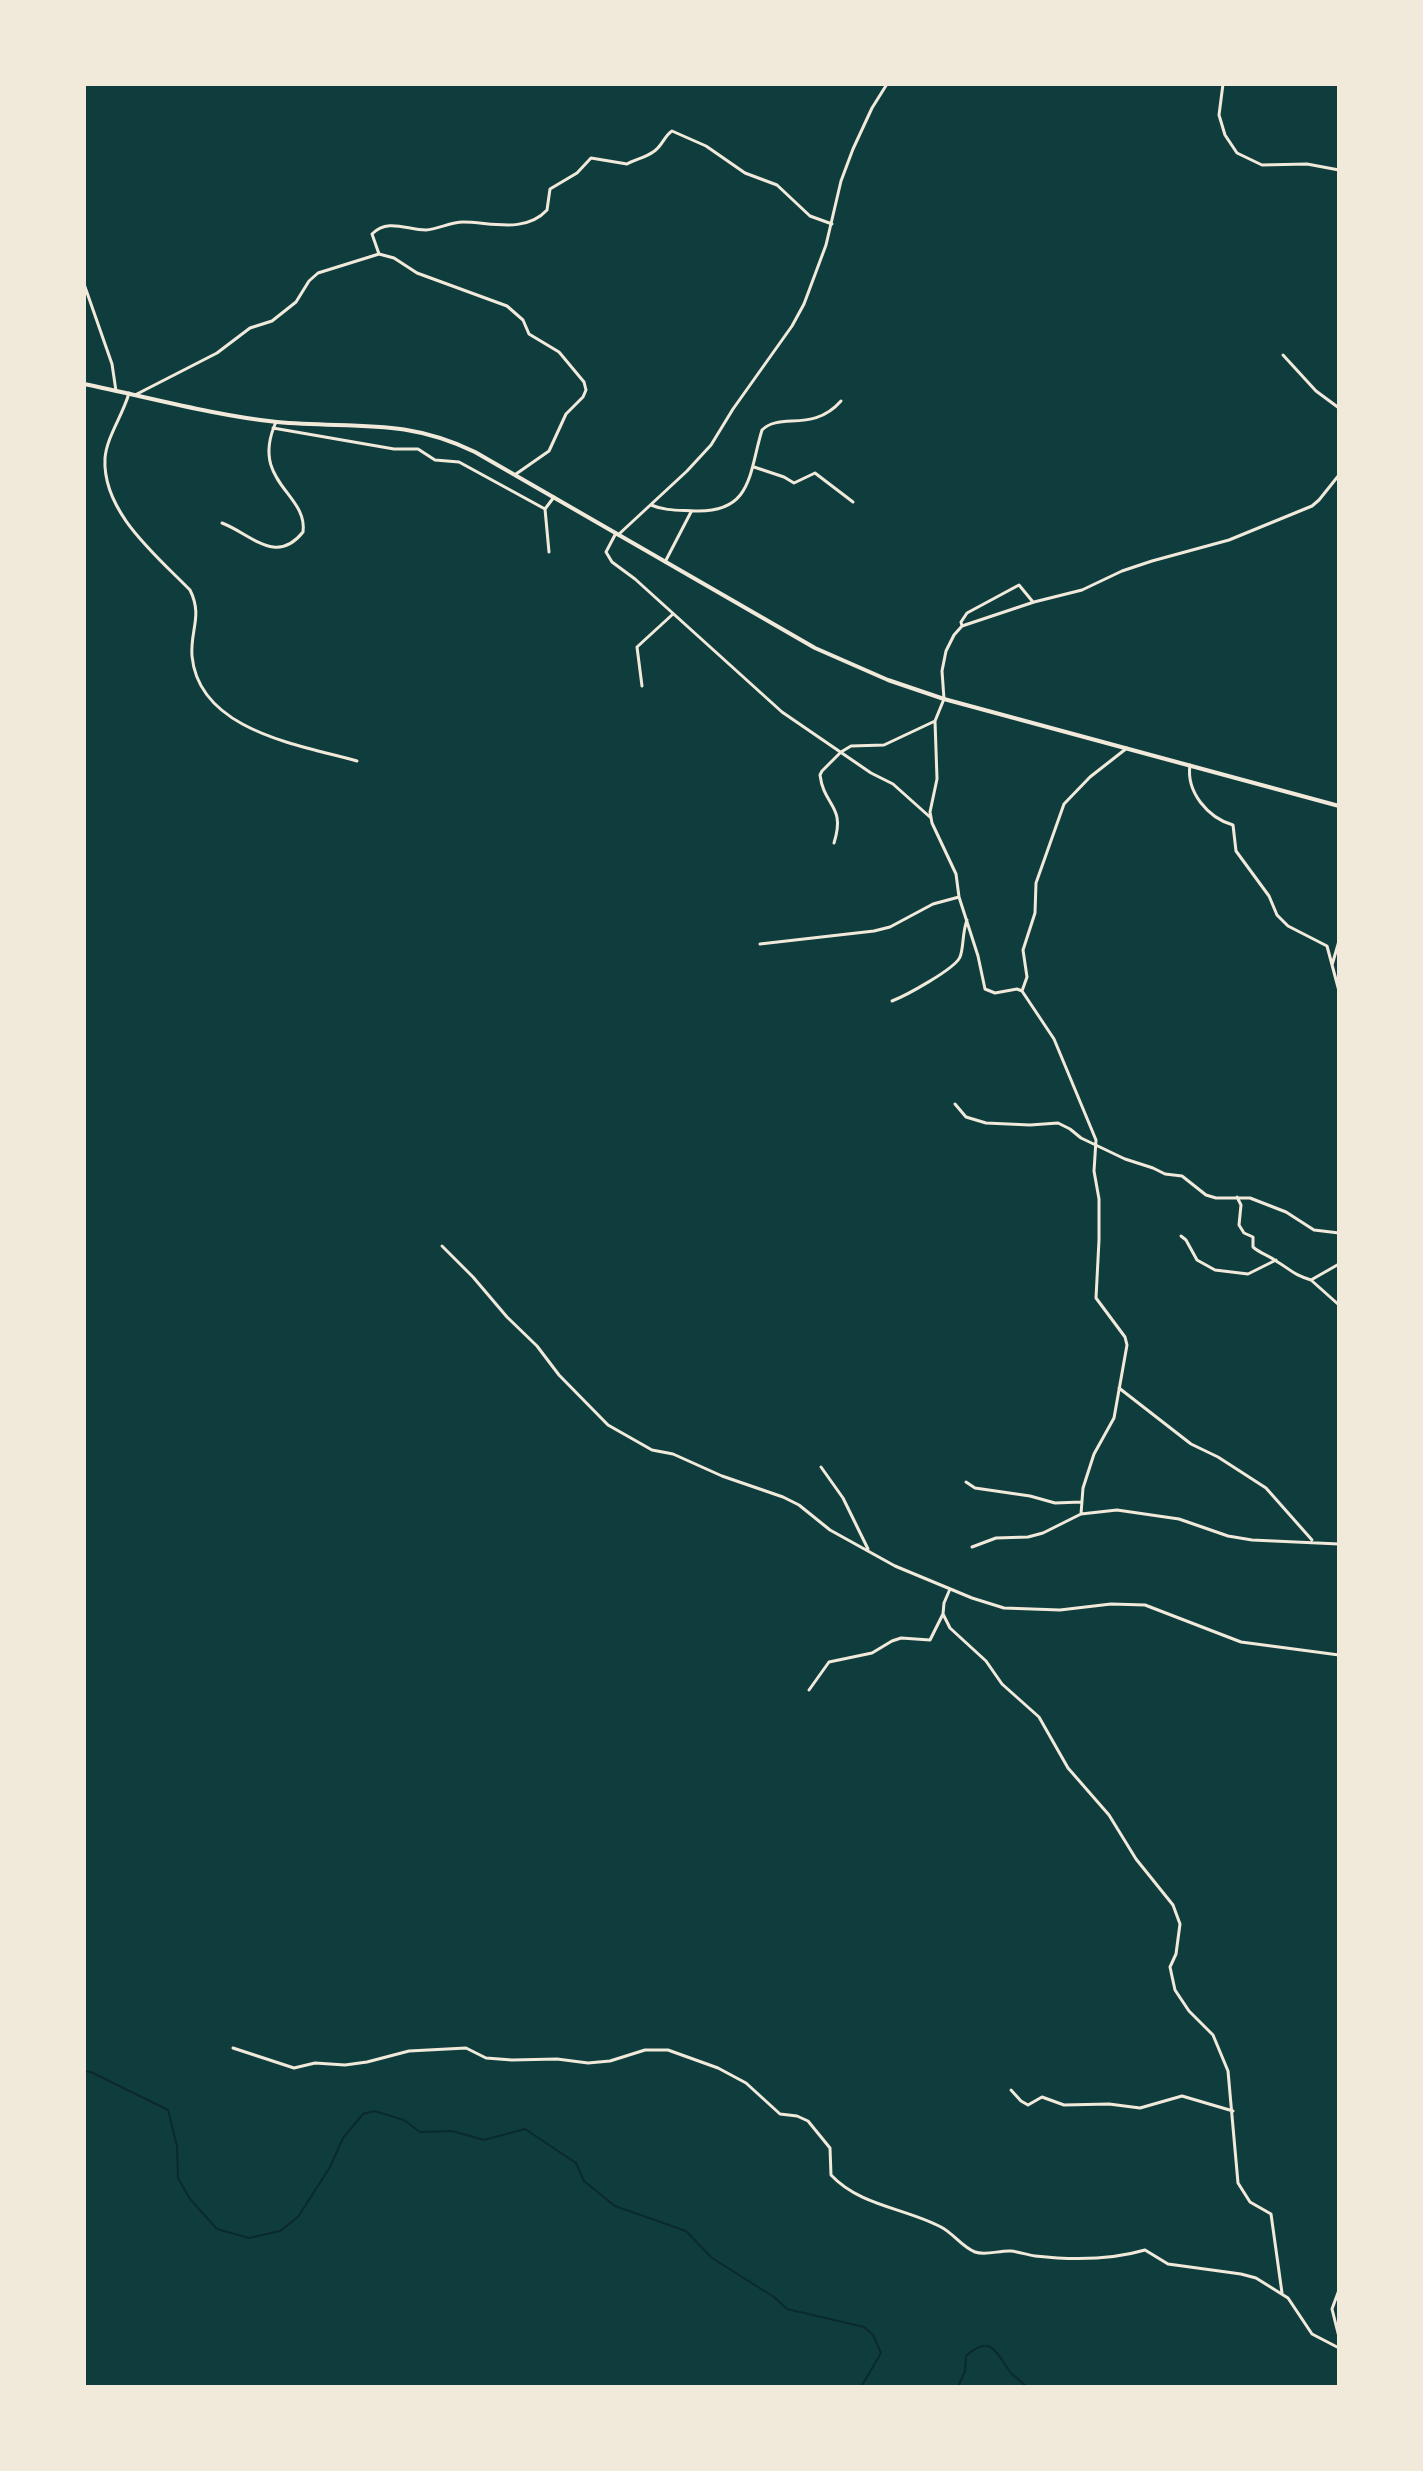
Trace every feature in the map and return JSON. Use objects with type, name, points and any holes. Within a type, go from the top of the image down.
[{"type":"highway","points":[[84,384],[276,422],[411,429],[453,441],[826,653],[888,680],[944,699],[1339,806]]},
{"type":"street","points":[[887,84],[853,149],[841,181],[832,224],[804,304],[792,326],[711,445],[617,534],[606,549],[609,560],[635,579],[782,712],[871,773],[893,784],[931,818],[956,874],[959,897],[985,989],[995,993],[1015,988],[1022,991],[1054,1039],[1096,1145],[1094,1171],[1099,1199],[1096,1298],[1127,1341],[1114,1418],[1094,1454],[1083,1488],[1081,1514]]},
{"type":"street","points":[[1223,84],[1220,122],[1237,153],[1262,165],[1307,164],[1339,170]]},
{"type":"street","points":[[379,254],[372,234],[383,227],[406,225],[428,230],[461,222],[501,227],[534,219],[547,210],[550,189],[577,173],[588,160],[595,157],[627,164],[654,152],[667,133],[672,131],[706,146],[745,173],[777,185],[810,216],[832,224]]},
{"type":"street","points":[[135,395],[217,353],[250,328],[272,321],[296,302],[318,273],[379,254],[394,258],[417,273],[507,306],[523,320],[529,334],[559,352],[584,382],[586,390],[583,397],[566,414],[549,451],[515,475]]},
{"type":"street","points":[[84,284],[112,364],[116,391]]},
{"type":"street","points":[[1283,355],[1316,391],[1339,408]]},
{"type":"street","points":[[129,393],[123,414],[109,441],[105,457],[106,476],[125,519],[190,590],[196,601],[198,618],[192,657],[207,693],[221,710],[256,732],[357,761]]},
{"type":"street","points":[[651,505],[668,510],[709,511],[725,507],[746,488],[766,425],[809,421],[841,401]]},
{"type":"street","points":[[222,523],[242,532],[254,542],[273,547],[287,546],[303,532],[298,512],[272,470],[269,446],[276,422]]},
{"type":"street","points":[[273,428],[394,449],[418,449],[435,460],[459,462],[545,509]]},
{"type":"street","points":[[754,467],[794,483],[815,473],[853,502]]},
{"type":"street","points":[[931,818],[937,779],[935,721],[944,699],[942,671],[946,651],[962,626],[1082,590],[1109,576],[1216,544],[1301,510],[1319,500],[1339,475]]},
{"type":"street","points":[[549,552],[545,509],[554,497]]},
{"type":"street","points":[[665,562],[692,510]]},
{"type":"street","points":[[962,626],[967,613],[1019,585],[1034,602]]},
{"type":"street","points":[[642,686],[637,647],[673,614]]},
{"type":"street","points":[[834,843],[839,821],[821,784],[820,775],[841,752],[851,746],[884,745],[935,721]]},
{"type":"street","points":[[1022,991],[1027,977],[1023,950],[1035,913],[1036,883],[1064,804],[1083,783],[1127,748]]},
{"type":"street","points":[[1190,765],[1190,776],[1202,806],[1215,819],[1233,825],[1236,851],[1269,896],[1277,915],[1288,926],[1326,945],[1339,991]]},
{"type":"street","points":[[760,944],[874,931],[890,927],[933,904],[959,897]]},
{"type":"street","points":[[892,1001],[919,989],[957,962],[962,953],[962,933],[967,920]]},
{"type":"street","points":[[1332,969],[1339,941]]},
{"type":"street","points":[[955,1104],[966,1117],[986,1123],[1058,1123],[1096,1145],[1165,1174],[1182,1176],[1206,1195],[1250,1198],[1270,1205],[1314,1230],[1339,1233]]},
{"type":"street","points":[[1237,1197],[1241,1205],[1238,1223],[1241,1230],[1253,1237],[1253,1247],[1261,1255],[1276,1260],[1295,1277],[1311,1280],[1339,1305]]},
{"type":"street","points":[[1181,1236],[1197,1260],[1215,1270],[1248,1274],[1276,1260]]},
{"type":"street","points":[[442,1246],[608,1425],[652,1450],[673,1454],[722,1476],[783,1497],[799,1505],[830,1530],[895,1566],[1004,1608],[1060,1610],[1111,1604],[1145,1605],[1241,1642],[1339,1655]]},
{"type":"street","points":[[1311,1280],[1339,1264]]},
{"type":"street","points":[[1119,1388],[1191,1444],[1218,1457],[1266,1488],[1312,1541]]},
{"type":"street","points":[[821,1467],[843,1498],[870,1552]]},
{"type":"street","points":[[966,1482],[975,1488],[1055,1503],[1081,1502]]},
{"type":"street","points":[[972,1547],[996,1538],[1043,1533],[1081,1514],[1117,1510],[1179,1519],[1228,1536],[1252,1540],[1339,1544]]},
{"type":"street","points":[[809,1690],[829,1662],[872,1653],[901,1638],[930,1640],[943,1614],[950,1589]]},
{"type":"street","points":[[943,1614],[957,1637],[986,1661],[1002,1684],[1039,1717],[1068,1768],[1109,1815],[1136,1859],[1173,1905],[1180,1924],[1176,1954],[1170,1967],[1175,1990],[1189,2011],[1208,2029],[1228,2071],[1238,2183],[1250,2202],[1271,2214],[1282,2293]]},
{"type":"street","points":[[233,2048],[290,2068],[315,2063],[345,2065],[367,2062],[409,2051],[466,2048],[486,2058],[557,2059],[588,2063],[610,2061],[645,2050],[668,2050],[718,2068],[746,2083],[780,2114],[808,2121],[830,2148],[831,2175],[835,2179],[865,2198],[940,2226],[973,2251],[983,2254],[1012,2251],[1030,2256],[1067,2258],[1124,2256],[1145,2250],[1168,2264],[1250,2275],[1282,2293],[1294,2305],[1307,2329],[1319,2339],[1339,2348]]},
{"type":"street","points":[[1011,2090],[1028,2105],[1042,2097],[1064,2105],[1109,2104],[1140,2108],[1182,2096],[1233,2111]]},
{"type":"street","points":[[1339,2290],[1332,2309],[1339,2337]]},
{"type":"waterway","points":[[84,2071],[168,2110],[177,2146],[178,2178],[190,2199],[217,2229],[249,2238],[280,2231],[298,2217],[330,2167],[343,2138],[363,2114],[374,2111],[404,2120],[420,2132],[452,2131],[484,2140],[525,2129],[576,2163],[584,2181],[615,2206],[686,2231],[712,2258],[774,2297],[787,2309],[864,2327],[873,2335],[881,2353],[861,2387]]},
{"type":"waterway","points":[[958,2387],[965,2371],[966,2356],[982,2346],[993,2349],[1011,2373],[1027,2387]]}]
